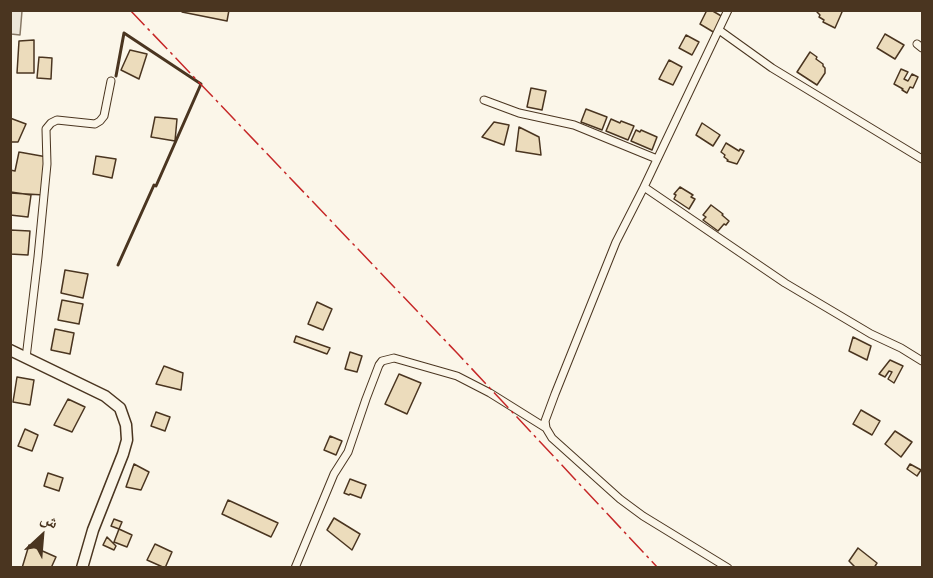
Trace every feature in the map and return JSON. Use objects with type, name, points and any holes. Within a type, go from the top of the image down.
[{"type":"street","points":[[728,10],[611,253],[545,421],[552,438],[620,499],[643,516],[728,567]]},
{"type":"street","points":[[719,30],[772,68],[922,159]]},
{"type":"street","points":[[26,358],[46,174],[46,129],[57,120],[95,124],[100,121],[104,116],[111,81]]},
{"type":"street","points":[[484,100],[519,113],[574,125],[657,159]]},
{"type":"street","points":[[644,188],[785,283],[871,334],[922,360]]},
{"type":"street","points":[[10,350],[105,396],[120,408],[126,425],[127,440],[123,454],[93,530],[82,567]]},
{"type":"street","points":[[295,567],[334,474],[348,452],[372,382],[382,361],[394,358],[457,376],[490,393],[546,428]]},
{"type":"shaded area","points":[[10,11],[22,11],[20,35],[11,34]]},
{"type":"building","points":[[183,10],[229,10],[227,21],[182,12]]},
{"type":"building","points":[[707,10],[723,17],[715,33],[700,24]]},
{"type":"building","points":[[818,10],[842,12],[835,28],[823,22]]},
{"type":"building","points":[[885,34],[904,45],[895,59],[877,48]]},
{"type":"building","points":[[686,35],[699,42],[692,55],[679,48]]},
{"type":"building","points":[[34,40],[34,73],[17,73],[19,41]]},
{"type":"building","points":[[130,50],[147,54],[139,79],[121,70]]},
{"type":"building","points":[[810,52],[825,68],[825,73],[817,85],[797,72]]},
{"type":"building","points":[[39,57],[52,58],[51,79],[37,78]]},
{"type":"building","points":[[669,60],[682,67],[673,85],[659,79]]},
{"type":"building","points":[[901,69],[908,72],[904,79],[908,81],[912,74],[918,77],[913,88],[910,87],[907,93],[894,84]]},
{"type":"building","points":[[531,88],[546,91],[542,110],[527,107]]},
{"type":"building","points":[[586,109],[607,117],[602,130],[581,122]]},
{"type":"building","points":[[155,117],[177,119],[175,141],[151,137]]},
{"type":"building","points":[[10,118],[26,124],[18,142],[10,142]]},
{"type":"building","points":[[611,119],[634,126],[628,140],[606,131]]},
{"type":"building","points":[[494,122],[509,125],[504,145],[482,137]]},
{"type":"building","points":[[702,123],[720,135],[713,146],[696,135]]},
{"type":"building","points":[[519,127],[539,137],[541,155],[516,151]]},
{"type":"building","points":[[636,130],[657,137],[652,150],[631,141]]},
{"type":"building","points":[[726,143],[739,151],[740,149],[744,151],[737,164],[727,161],[721,152]]},
{"type":"building","points":[[19,152],[47,157],[44,195],[10,193],[10,170],[15,171]]},
{"type":"building","points":[[96,156],[116,159],[112,178],[93,174]]},
{"type":"building","points":[[680,187],[693,195],[691,197],[695,199],[689,209],[674,199],[676,195],[674,194]]},
{"type":"building","points":[[11,192],[31,195],[28,217],[10,215]]},
{"type":"building","points":[[711,205],[729,221],[718,231],[703,220],[706,217],[703,215]]},
{"type":"building","points":[[10,230],[30,231],[28,255],[10,254]]},
{"type":"building","points":[[65,270],[88,274],[83,298],[61,293]]},
{"type":"building","points":[[62,300],[83,304],[79,324],[58,320]]},
{"type":"building","points":[[317,302],[332,309],[323,330],[308,324]]},
{"type":"building","points":[[55,329],[74,333],[70,354],[51,350]]},
{"type":"building","points":[[296,336],[330,348],[327,354],[294,342]]},
{"type":"building","points":[[853,337],[871,346],[867,360],[849,351]]},
{"type":"building","points":[[350,352],[362,356],[357,372],[345,369]]},
{"type":"building","points":[[890,360],[903,366],[894,383],[888,379],[892,372],[889,371],[885,377],[879,374]]},
{"type":"building","points":[[164,366],[183,373],[181,390],[156,384]]},
{"type":"building","points":[[399,374],[421,383],[407,414],[385,404]]},
{"type":"building","points":[[17,377],[34,380],[30,405],[13,402]]},
{"type":"building","points":[[68,399],[85,407],[72,432],[54,425]]},
{"type":"building","points":[[861,410],[880,421],[872,435],[853,424]]},
{"type":"building","points":[[156,412],[170,417],[165,431],[151,426]]},
{"type":"building","points":[[25,429],[38,435],[32,451],[18,446]]},
{"type":"building","points":[[895,431],[912,442],[901,457],[885,444]]},
{"type":"building","points":[[330,436],[342,441],[336,455],[324,450]]},
{"type":"building","points":[[134,464],[149,472],[141,490],[126,487]]},
{"type":"building","points":[[910,464],[921,470],[917,476],[907,469]]},
{"type":"building","points":[[48,473],[63,478],[59,491],[44,486]]},
{"type":"building","points":[[350,479],[366,485],[361,498],[344,493]]},
{"type":"building","points":[[228,500],[278,523],[271,537],[222,514]]},
{"type":"building","points":[[334,518],[360,534],[352,550],[327,530]]},
{"type":"building","points":[[114,519],[122,522],[119,529],[111,526]]},
{"type":"building","points":[[119,529],[132,535],[127,547],[114,542]]},
{"type":"building","points":[[107,537],[116,546],[114,550],[103,545]]},
{"type":"building","points":[[155,544],[172,552],[165,568],[147,560]]},
{"type":"building","points":[[29,545],[56,557],[51,568],[22,568]]},
{"type":"building","points":[[858,548],[877,563],[874,568],[856,568],[849,561]]},
{"type":"wall","points":[[116,76],[124,33],[201,84],[118,265]]},
{"type":"power","points":[[130,10],[458,354],[658,568]]}]
